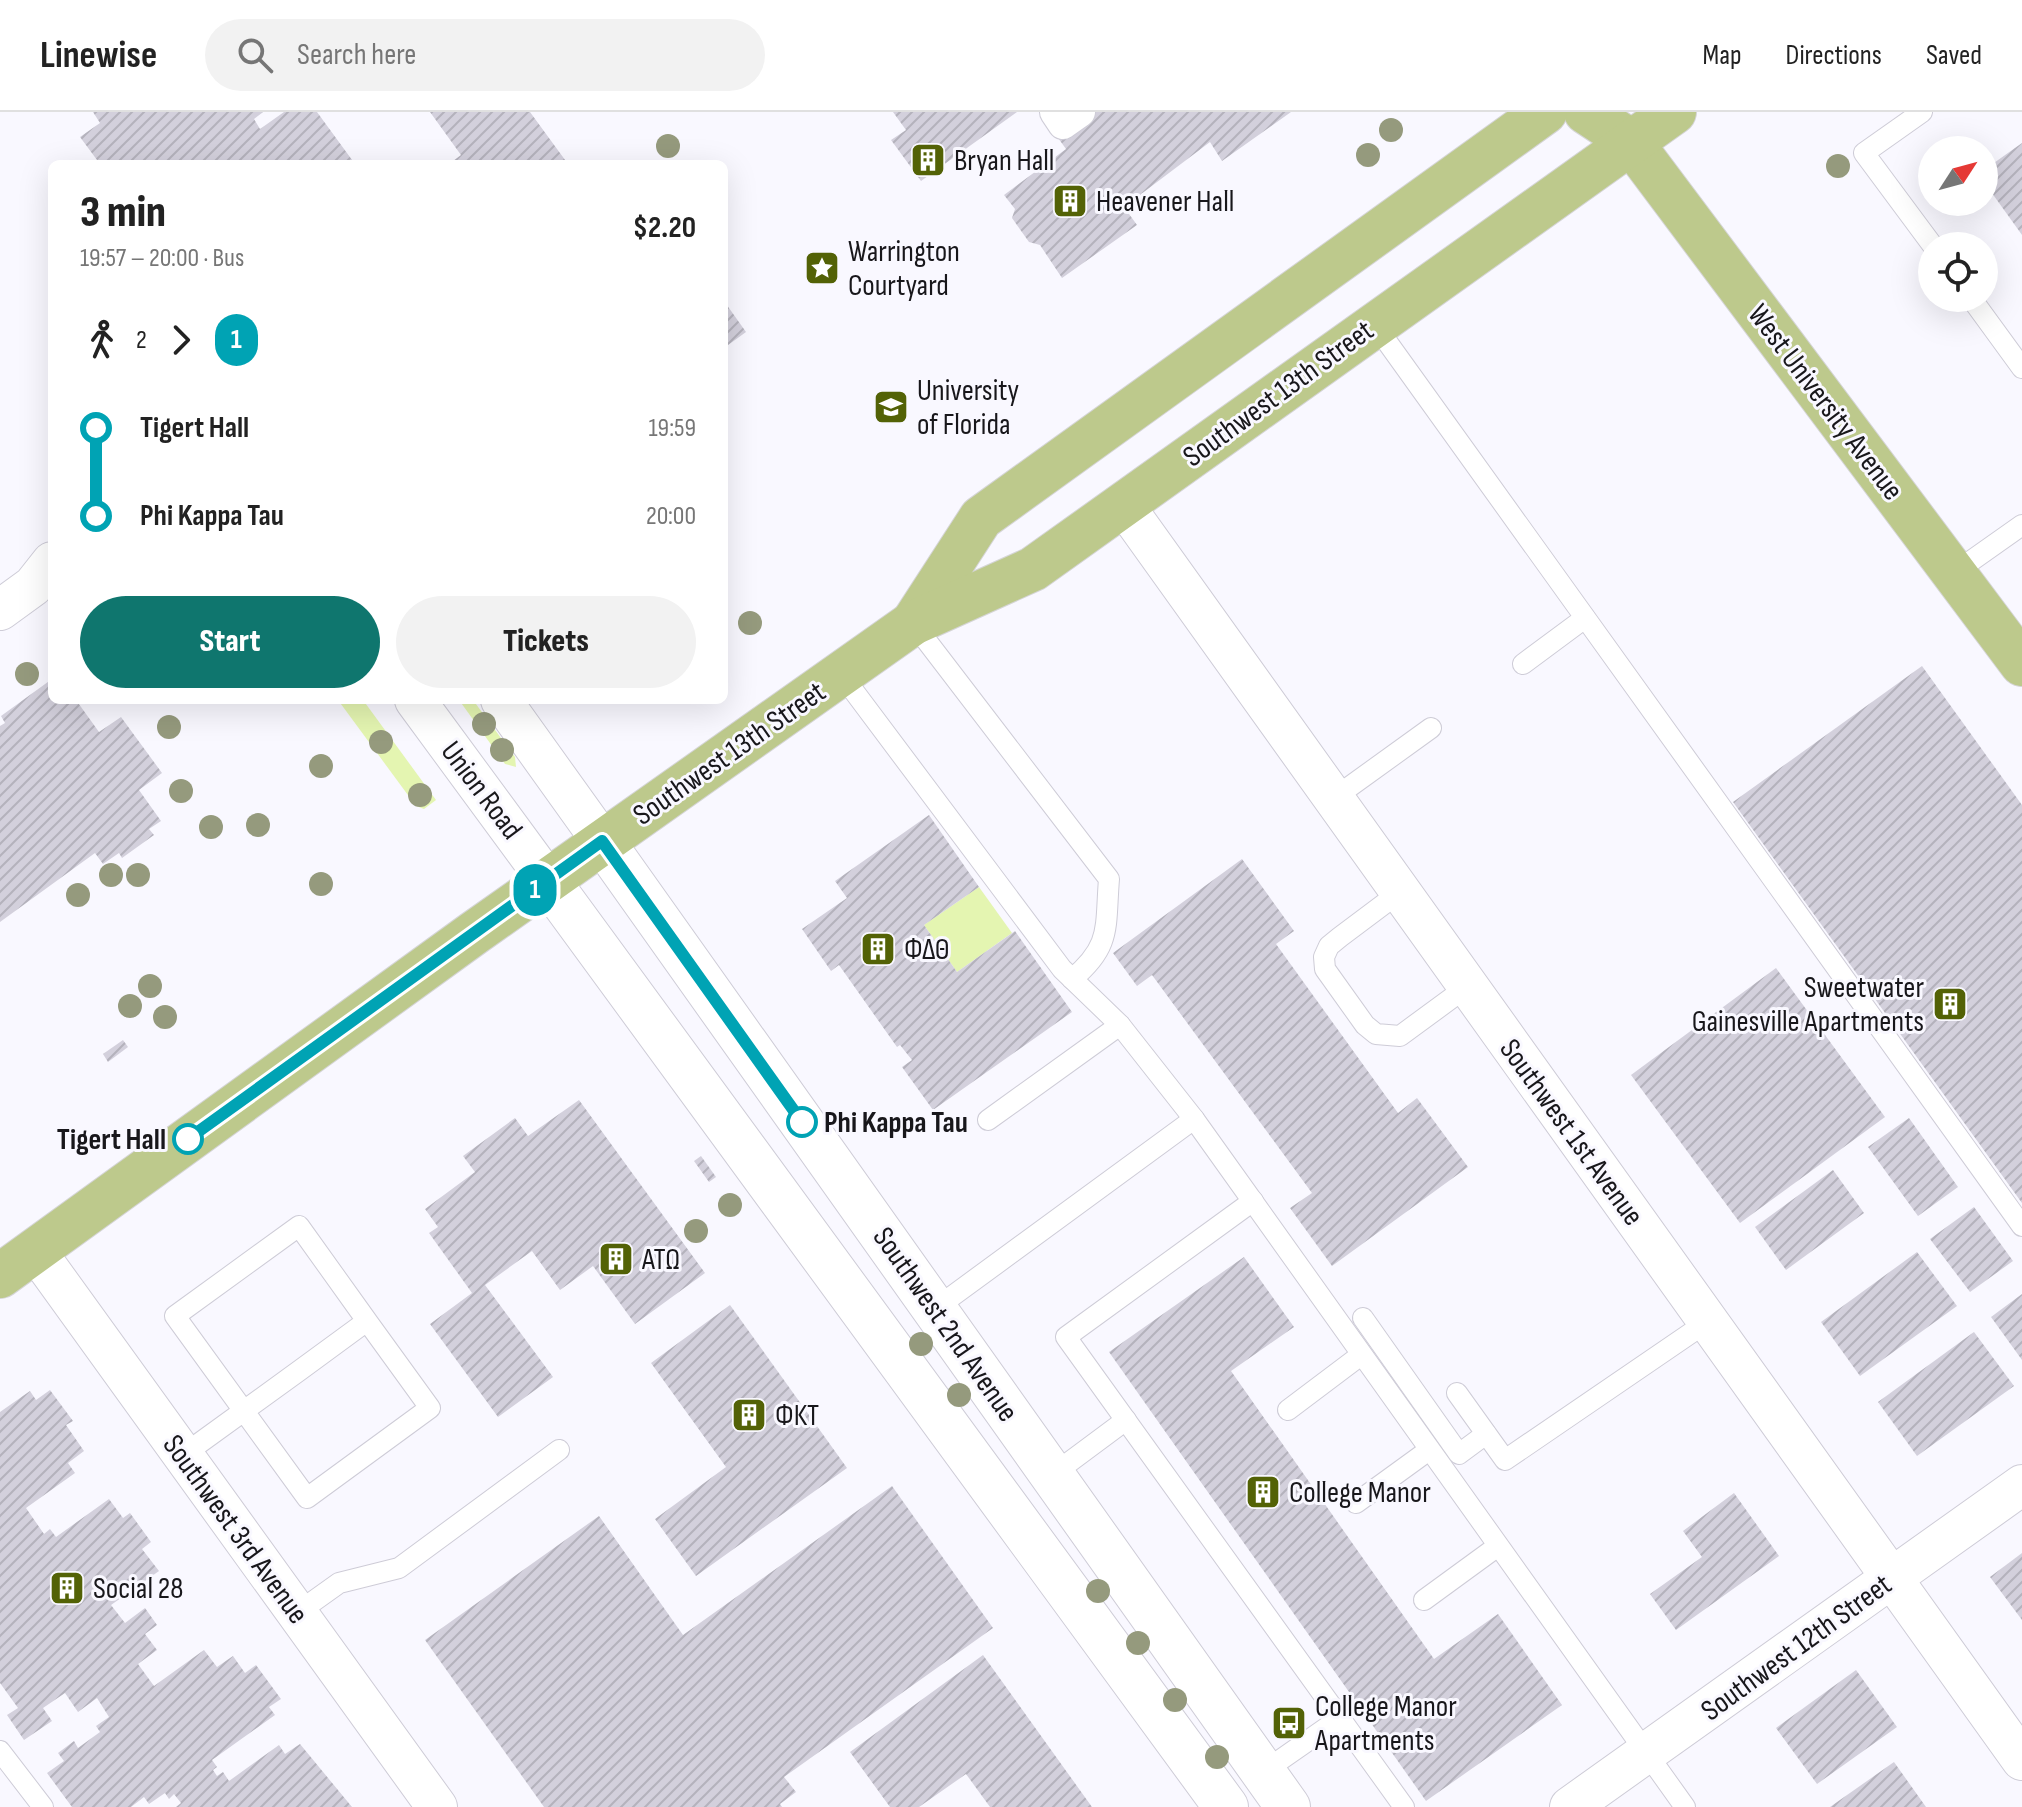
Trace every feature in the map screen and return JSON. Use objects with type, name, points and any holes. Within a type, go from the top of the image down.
[{"type":"main road","name":"Southwest 13th Street","points":[[913,623],[981,518],[1545,112]]},
{"type":"main road","name":"West University Avenue","points":[[1586,112],[1628,126],[2022,664]]},
{"type":"main road","name":"Southwest 13th Street","points":[[0,1276],[602,841],[913,623],[1033,569],[1375,325],[1628,126],[1674,112]]},
{"type":"street","points":[[1055,112],[1063,124],[1080,112]]},
{"type":"street","name":"Southwest 1st Avenue","points":[[1123,504],[2022,1760]]},
{"type":"street","points":[[0,610],[46,577]]},
{"type":"street","name":"Union Road","points":[[418,704],[548,881]]},
{"type":"street","points":[[504,704],[602,841]]},
{"type":"street","name":"Southwest 2nd Avenue","points":[[602,841],[1288,1807]]},
{"type":"street","name":"Southwest 2nd Avenue","points":[[548,881],[1226,1807]]},
{"type":"street","name":"Southwest 3rd Avenue","points":[[35,1250],[437,1807]]},
{"type":"street","name":"Southwest 12th Street","points":[[1570,1807],[2022,1485]]},
{"type":"lane","points":[[1922,112],[1864,153],[1923,232]]},
{"type":"lane","points":[[1981,312],[2022,368]]},
{"type":"lane","points":[[1375,325],[2022,1226]]},
{"type":"lane","points":[[1954,573],[2022,525]]},
{"type":"lane","points":[[1523,664],[1585,618]]},
{"type":"lane","points":[[913,623],[1109,879],[1104,938],[1096,960],[1072,979]]},
{"type":"lane","points":[[841,674],[1072,979],[1120,1025],[1194,1119],[1685,1807]]},
{"type":"lane","points":[[1334,798],[1431,728]]},
{"type":"lane","points":[[1400,892],[1340,937],[1324,957],[1325,969],[1365,1025],[1376,1034],[1400,1036],[1468,986]]},
{"type":"lane","points":[[988,1120],[1120,1025]]},
{"type":"lane","points":[[936,1308],[1194,1119]]},
{"type":"lane","points":[[1253,1201],[1066,1337],[1404,1807]]},
{"type":"lane","points":[[299,1226],[367,1321],[430,1408],[307,1498],[175,1316],[299,1226]]},
{"type":"lane","points":[[1363,1318],[1459,1454],[1486,1434]]},
{"type":"lane","points":[[183,1455],[367,1321]]},
{"type":"lane","points":[[1457,1393],[1505,1460],[1707,1322]]},
{"type":"lane","points":[[1288,1410],[1361,1355]]},
{"type":"lane","points":[[1052,1475],[1126,1420]]},
{"type":"lane","points":[[297,1613],[339,1583],[399,1568],[559,1450]]},
{"type":"lane","points":[[1356,1503],[1429,1450]]},
{"type":"lane","points":[[1424,1600],[1498,1546]]},
{"type":"lane","points":[[1263,1772],[1339,1719]]},
{"type":"lane","points":[[0,1751],[43,1807]]},
{"type":"green space","points":[[341,704],[366,704],[436,800],[424,809],[416,806]]},
{"type":"green space","points":[[462,704],[476,704],[515,757],[516,767],[505,764]]},
{"type":"green space","points":[[979,887],[1012,933],[957,972],[924,925]]},
{"type":"building","points":[[93,112],[263,112],[254,119],[260,129],[284,112],[317,112],[352,160],[97,160],[80,137],[100,123]]},
{"type":"building","points":[[430,112],[530,112],[565,160],[454,160],[461,155]]},
{"type":"building","name":"Bryan Hall","points":[[893,112],[1017,112],[921,181],[891,140],[906,130]]},
{"type":"building","name":"Heavener Hall","points":[[1080,112],[1291,112],[1222,161],[1210,142],[1124,207],[1137,225],[1062,278],[1040,245],[1029,242],[1012,218],[1015,209],[1004,195],[1066,149],[1053,131]]},
{"type":"building","points":[[2022,143],[2022,235],[1998,202],[1998,160]]},
{"type":"building","points":[[728,307],[746,332],[728,345]]},
{"type":"building","name":"Sweetwater Gainesville Apartments","points":[[1922,666],[2022,805],[2022,1203],[1733,802]]},
{"type":"building","points":[[48,682],[48,704],[79,704],[99,732],[121,717],[162,773],[139,790],[161,821],[149,829],[154,835],[122,858],[119,853],[103,864],[95,853],[0,922],[0,726],[5,723],[1,716]]},
{"type":"building","name":"ΦΔΘ","points":[[929,815],[979,887],[924,925],[957,972],[1015,931],[1072,1012],[933,1110],[902,1067],[912,1060],[900,1045],[897,1047],[839,965],[831,971],[802,929],[847,898],[835,881]]},
{"type":"building","points":[[1242,859],[1294,931],[1276,944],[1398,1113],[1417,1098],[1468,1167],[1332,1266],[1290,1208],[1312,1193],[1152,975],[1137,986],[1113,953]]},
{"type":"building","points":[[1776,968],[1885,1117],[1740,1223],[1631,1075]]},
{"type":"building","points":[[123,1040],[128,1047],[108,1062],[103,1054]]},
{"type":"building","name":"ΑΤΩ","points":[[579,1100],[705,1273],[635,1324],[593,1266],[560,1290],[532,1251],[485,1285],[553,1377],[498,1417],[430,1324],[472,1293],[429,1233],[438,1227],[425,1209],[475,1172],[463,1156],[515,1118],[528,1136]]},
{"type":"building","points":[[1909,1118],[1958,1187],[1918,1216],[1868,1147]]},
{"type":"building","points":[[701,1156],[716,1177],[709,1182],[694,1161]]},
{"type":"building","points":[[1833,1170],[1864,1213],[1786,1270],[1755,1227]]},
{"type":"building","points":[[1974,1207],[2013,1261],[1970,1292],[1930,1239]]},
{"type":"building","points":[[1917,1252],[1957,1306],[1860,1376],[1821,1322]]},
{"type":"building","name":"College Manor","points":[[1244,1257],[1294,1327],[1231,1371],[1434,1659],[1498,1614],[1562,1705],[1426,1801],[1109,1352]]},
{"type":"building","points":[[2022,1294],[2022,1360],[1991,1317]]},
{"type":"building","name":"ΦΚΤ","points":[[730,1305],[847,1468],[696,1576],[655,1519],[726,1467],[651,1363]]},
{"type":"building","points":[[1974,1332],[2014,1386],[1917,1456],[1878,1402]]},
{"type":"building","name":"Social 28","points":[[50,1390],[73,1421],[66,1425],[84,1451],[68,1463],[75,1473],[26,1508],[44,1534],[50,1529],[56,1537],[109,1499],[123,1518],[130,1513],[151,1542],[142,1549],[159,1571],[111,1605],[125,1623],[145,1608],[157,1625],[145,1634],[157,1650],[138,1664],[154,1686],[204,1650],[217,1667],[233,1656],[245,1673],[256,1665],[281,1699],[269,1707],[275,1715],[212,1760],[217,1767],[213,1770],[217,1776],[223,1772],[229,1781],[279,1745],[285,1754],[300,1744],[352,1807],[176,1807],[181,1803],[174,1794],[169,1799],[165,1793],[149,1804],[144,1797],[131,1807],[72,1807],[47,1773],[64,1761],[58,1753],[74,1741],[78,1748],[100,1732],[96,1726],[109,1717],[97,1698],[78,1712],[65,1693],[43,1708],[52,1721],[24,1740],[7,1715],[18,1708],[0,1683],[0,1412],[30,1391],[36,1400]]},
{"type":"building","points":[[892,1486],[993,1628],[784,1777],[796,1792],[780,1804],[782,1807],[544,1807],[425,1640],[599,1516],[683,1635]]},
{"type":"building","points":[[1734,1493],[1779,1556],[1676,1630],[1650,1594],[1702,1557],[1683,1531]]},
{"type":"building","points":[[2022,1553],[2022,1620],[1990,1577]]},
{"type":"building","points":[[983,1655],[1092,1807],[990,1807],[966,1774],[919,1807],[890,1807],[850,1752]]},
{"type":"building","points":[[1856,1670],[1897,1727],[1817,1784],[1776,1728]]},
{"type":"building","points":[[1894,1762],[1926,1807],[1830,1807]]},
{"type":"bus line","name":"1","points":[[188,1139],[602,841],[802,1122]]},
{"type":"place","name":"Bryan Hall","points":[[928,160]]},
{"type":"place","name":"Heavener Hall","points":[[1070,201]]},
{"type":"place","name":"Warrington Courtyard","points":[[822,268]]},
{"type":"place","name":"University of Florida","points":[[891,407]]},
{"type":"place","name":"ΦΔΘ","points":[[878,949]]},
{"type":"place","name":"Sweetwater Gainesville Apartments","points":[[1950,1004]]},
{"type":"place","name":"Phi Kappa Tau","points":[[802,1122]]},
{"type":"place","name":"Tigert Hall","points":[[188,1139]]},
{"type":"place","name":"ΑΤΩ","points":[[616,1259]]},
{"type":"place","name":"ΦΚΤ","points":[[749,1415]]},
{"type":"place","name":"College Manor","points":[[1263,1492]]},
{"type":"place","name":"Social 28","points":[[67,1588]]},
{"type":"place","name":"College Manor Apartments","points":[[1289,1723]]}]
